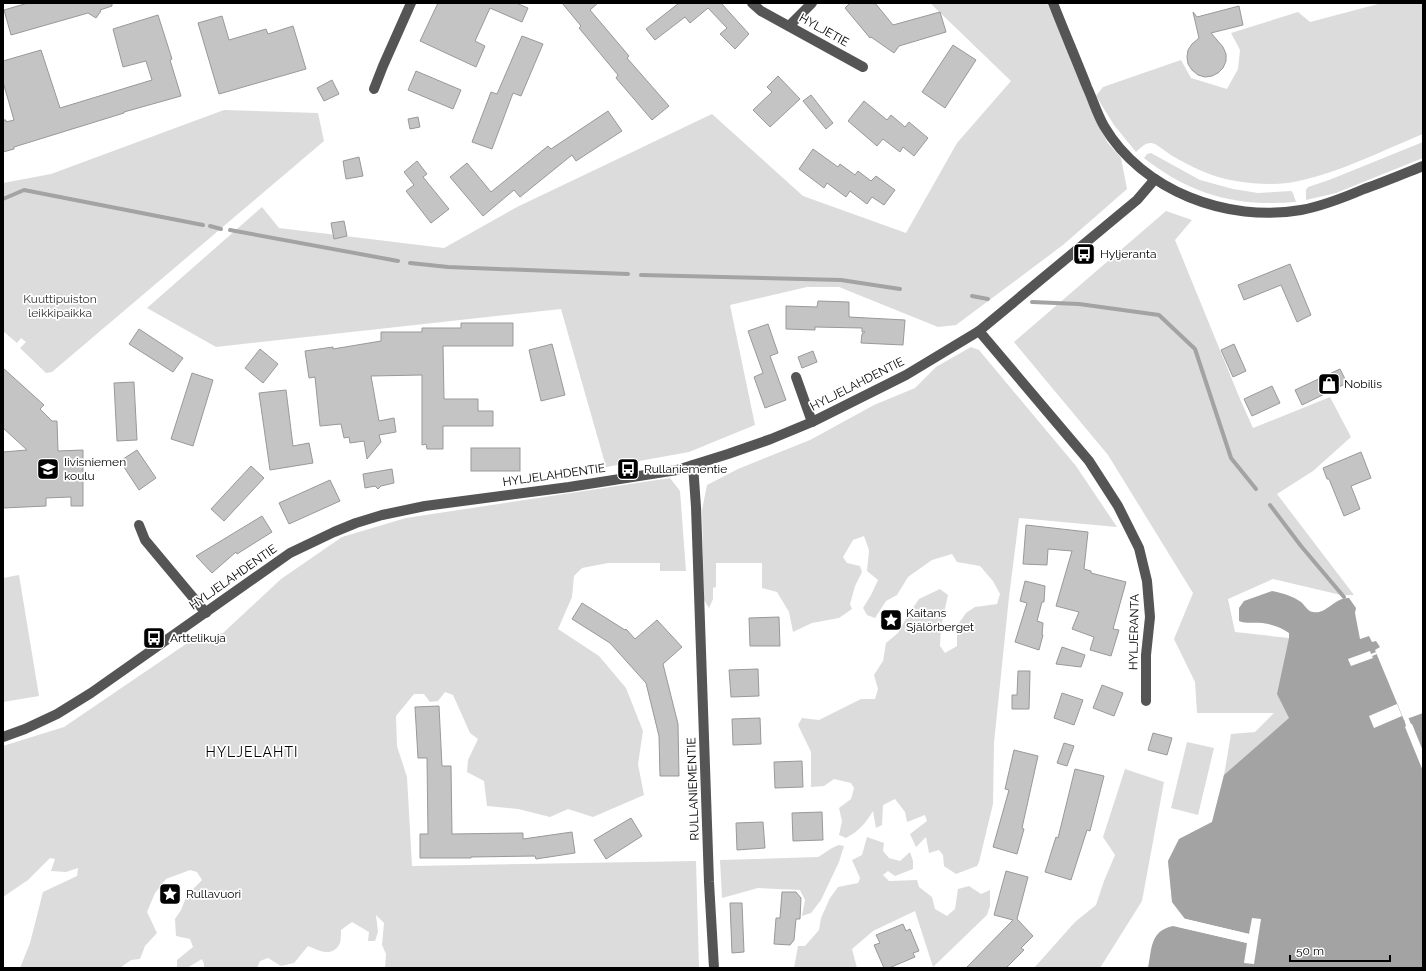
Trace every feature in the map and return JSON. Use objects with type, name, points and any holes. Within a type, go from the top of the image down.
[{"type":"street","points":[[374,89],[382,66],[411,3]]},
{"type":"street","name":"HYLJETIE","points":[[752,3],[761,11],[863,67]]},
{"type":"street","points":[[788,26],[812,3]]},
{"type":"street","points":[[1052,3],[1103,125],[1117,146],[1155,179],[1174,191],[1226,208],[1249,212],[1301,210],[1332,202],[1423,166]]},
{"type":"street","name":"HYLJELAHDENTIE","points":[[3,737],[57,714],[91,693],[290,554],[334,532],[382,515],[439,503],[596,483],[677,470],[771,439],[812,422],[906,375],[979,331],[1137,200],[1155,179]]},
{"type":"street","name":"HYLJERANTA","points":[[979,331],[1089,461],[1118,506],[1139,548],[1147,581],[1150,616],[1146,655],[1146,701]]},
{"type":"street","points":[[796,377],[812,422]]},
{"type":"street","name":"RULLANIEMENTIE","points":[[693,465],[696,507],[709,882],[714,968]]},
{"type":"street","points":[[139,525],[145,540],[206,613]]},
{"type":"green space","points":[[930,3],[1047,3],[1107,142],[1121,158],[1127,189],[1063,245],[956,325],[938,327],[839,287],[807,287],[730,305],[755,425],[689,452],[606,467],[561,309],[216,347],[147,308],[262,207],[279,228],[444,248],[517,207],[712,114],[803,196],[906,233],[957,143],[1011,81]]},
{"type":"green space","points":[[1382,3],[1423,3],[1423,134],[1322,175],[1288,183],[1249,183],[1228,180],[1204,172],[1174,157],[1153,143],[1149,143],[1141,147],[1136,152],[1114,125],[1096,96],[1103,87],[1181,60],[1191,78],[1227,89],[1238,69],[1240,50],[1231,33],[1298,12],[1310,22]]},
{"type":"green space","name":"Kuuttipuiston leikkipaikka","points":[[224,110],[318,113],[324,141],[52,372],[46,373],[20,348],[26,342],[21,338],[17,343],[3,331],[3,183],[51,174]]},
{"type":"green space","points":[[1423,142],[1423,158],[1336,193],[1306,200],[1306,190],[1308,187]]},
{"type":"green space","points":[[1151,153],[1200,180],[1233,189],[1258,193],[1291,191],[1296,202],[1274,203],[1234,200],[1197,190],[1162,171],[1144,158],[1147,154]]},
{"type":"green space","points":[[1166,211],[1192,220],[1175,240],[1253,428],[1330,397],[1351,437],[1313,471],[1277,494],[1354,595],[1341,595],[1273,579],[1228,599],[1235,632],[1289,638],[1307,710],[1185,919],[1172,902],[1168,861],[1179,839],[1212,822],[1224,775],[1231,734],[1255,732],[1274,713],[1197,713],[1195,682],[1174,639],[1193,593],[1108,455],[1014,342]]},
{"type":"green space","points":[[971,347],[979,350],[1076,466],[1117,527],[1019,518],[1009,597],[994,743],[993,804],[977,866],[956,874],[944,866],[943,855],[939,850],[929,853],[926,837],[916,847],[910,834],[927,821],[925,815],[907,822],[905,812],[895,799],[883,805],[882,825],[876,828],[873,811],[855,833],[846,838],[839,835],[842,821],[839,808],[851,799],[854,788],[851,783],[834,779],[824,786],[811,787],[811,752],[798,725],[802,718],[819,720],[861,699],[875,699],[878,689],[874,675],[883,661],[886,643],[898,633],[919,599],[940,589],[948,595],[941,627],[940,646],[945,653],[957,646],[957,626],[966,613],[975,607],[997,604],[1000,594],[993,581],[980,566],[957,562],[952,554],[932,560],[908,577],[897,595],[886,601],[875,618],[867,615],[863,608],[878,580],[867,571],[869,550],[864,536],[853,540],[843,557],[847,563],[860,566],[862,572],[855,586],[850,604],[852,609],[839,618],[812,623],[793,632],[789,612],[777,592],[762,588],[762,563],[716,563],[716,587],[713,588],[713,599],[709,608],[704,600],[702,510],[707,485],[738,469],[810,440],[874,405],[915,388],[936,367]]},
{"type":"green space","points":[[670,478],[680,491],[686,571],[660,571],[660,563],[608,563],[582,568],[574,576],[572,597],[558,629],[599,656],[626,688],[643,731],[638,764],[644,795],[593,817],[568,809],[550,817],[518,809],[487,806],[484,781],[467,772],[468,760],[478,739],[470,733],[453,695],[445,692],[438,701],[430,702],[424,694],[414,694],[396,716],[397,746],[407,777],[412,866],[696,861],[699,968],[385,968],[386,954],[382,945],[384,923],[376,915],[378,932],[375,941],[368,941],[369,932],[352,922],[341,930],[340,943],[337,948],[330,952],[326,952],[308,946],[294,963],[281,966],[268,958],[260,961],[257,968],[204,968],[202,959],[187,968],[177,968],[177,960],[193,947],[190,939],[176,936],[175,919],[181,910],[187,895],[202,880],[197,872],[190,870],[166,879],[155,893],[147,912],[157,933],[145,946],[140,959],[131,960],[120,968],[20,968],[30,943],[43,892],[77,876],[78,868],[66,872],[51,871],[55,859],[50,858],[28,880],[3,897],[3,746],[64,727],[186,644],[223,633],[281,579],[342,537],[406,518]]},
{"type":"green space","points":[[19,575],[39,696],[3,702],[3,578]]},
{"type":"green space","points":[[1187,742],[1214,748],[1198,815],[1171,808]]},
{"type":"green space","points":[[1125,769],[1164,782],[1142,901],[1100,968],[1034,968],[1075,922],[1096,905],[1115,855],[1103,837]]},
{"type":"green space","points":[[867,837],[884,843],[883,851],[889,858],[900,861],[910,852],[913,861],[913,869],[895,876],[888,871],[883,875],[889,881],[917,880],[919,887],[932,897],[935,909],[947,916],[955,909],[958,889],[969,886],[981,894],[990,890],[990,906],[987,915],[933,967],[915,911],[873,931],[852,949],[857,968],[794,968],[798,946],[805,946],[819,930],[821,918],[830,898],[838,887],[858,883],[860,878],[852,860],[862,855]]},
{"type":"green space","points":[[839,845],[844,846],[839,862],[821,900],[811,913],[802,916],[805,900],[800,890],[758,888],[722,898],[720,860],[818,857]]},
{"type":"shaded area","points":[[1272,591],[1294,598],[1313,612],[1322,611],[1339,600],[1349,598],[1356,608],[1355,613],[1360,639],[1369,636],[1372,642],[1376,641],[1380,647],[1375,650],[1404,720],[1423,713],[1423,968],[1148,968],[1153,941],[1165,928],[1173,926],[1247,943],[1249,934],[1185,919],[1172,902],[1168,861],[1179,839],[1212,822],[1224,775],[1289,718],[1277,694],[1289,633],[1279,627],[1269,624],[1239,621],[1239,608],[1244,601]]},
{"type":"pier","points":[[1370,651],[1371,654],[1376,652],[1377,654],[1372,656],[1373,658],[1351,666],[1348,659]]},
{"type":"pier","points":[[1397,704],[1402,716],[1374,728],[1369,716]]},
{"type":"pier","points":[[1408,717],[1423,751],[1423,771],[1405,727],[1404,719]]},
{"type":"pier","points":[[1182,918],[1249,934],[1252,918],[1261,919],[1254,964],[1244,963],[1247,943],[1179,927],[1180,925],[1246,940],[1247,935],[1185,921]]},
{"type":"building","points":[[28,3],[112,3],[112,6],[100,10],[101,11],[96,18],[88,13],[11,35],[4,10]]},
{"type":"building","points":[[438,3],[516,3],[528,8],[522,22],[490,8],[475,41],[485,46],[476,67],[420,41]]},
{"type":"building","points":[[562,3],[598,3],[590,10],[629,56],[627,58],[669,106],[652,120],[616,78],[618,75],[579,28],[581,26]]},
{"type":"building","points":[[679,3],[721,3],[749,34],[735,49],[720,34],[727,28],[708,8],[690,23],[685,17],[655,40],[646,29]]},
{"type":"building","points":[[850,3],[875,3],[893,25],[940,12],[946,32],[899,46],[894,53],[871,37],[870,38],[845,8]]},
{"type":"building","points":[[1239,6],[1243,25],[1211,33],[1223,47],[1226,54],[1226,61],[1223,68],[1212,76],[1205,77],[1198,75],[1188,64],[1187,57],[1188,50],[1199,38],[1193,12],[1197,17]]},
{"type":"building","points":[[158,15],[172,59],[170,60],[181,96],[124,112],[14,147],[14,149],[3,152],[3,120],[6,120],[6,122],[14,120],[3,82],[3,61],[41,50],[60,108],[152,80],[146,61],[123,67],[113,29]]},
{"type":"building","points":[[222,16],[229,40],[266,29],[268,34],[293,26],[306,69],[219,94],[198,23]]},
{"type":"building","points":[[522,36],[543,44],[521,96],[513,93],[492,149],[472,142],[491,92],[497,94]]},
{"type":"building","points":[[953,45],[976,60],[945,108],[922,92]]},
{"type":"building","points":[[416,71],[461,90],[453,109],[408,90]]},
{"type":"building","points":[[778,76],[800,99],[770,127],[753,110],[772,92],[767,87]]},
{"type":"building","points":[[332,80],[339,94],[324,101],[317,88]]},
{"type":"building","points":[[811,95],[833,123],[826,129],[803,101]]},
{"type":"building","points":[[864,101],[887,120],[891,115],[905,127],[909,122],[928,138],[914,156],[903,147],[900,152],[883,139],[877,146],[848,121]]},
{"type":"building","points":[[608,111],[622,131],[576,161],[572,155],[520,197],[514,190],[483,216],[450,177],[467,163],[491,192],[548,146],[551,149]]},
{"type":"building","points":[[418,117],[420,127],[410,129],[408,119]]},
{"type":"building","points":[[813,149],[838,167],[840,164],[855,175],[858,171],[871,181],[876,176],[895,190],[884,205],[872,197],[867,204],[850,191],[846,197],[827,183],[824,188],[799,169]]},
{"type":"building","points":[[359,157],[363,176],[346,179],[343,161]]},
{"type":"building","points":[[417,161],[427,174],[423,177],[449,209],[431,223],[406,191],[414,185],[404,172]]},
{"type":"building","points":[[344,221],[347,236],[334,239],[331,223]]},
{"type":"building","points":[[1290,264],[1311,315],[1297,322],[1281,285],[1244,300],[1238,285]]},
{"type":"building","points":[[818,301],[849,302],[849,317],[905,320],[903,345],[861,343],[862,334],[865,332],[862,332],[862,328],[815,327],[815,330],[786,329],[786,306],[817,307]]},
{"type":"building","points":[[461,323],[513,323],[513,346],[443,346],[444,399],[478,399],[478,411],[493,411],[493,426],[443,426],[443,449],[427,449],[426,444],[422,445],[422,375],[371,376],[379,421],[394,418],[396,432],[379,435],[381,442],[367,459],[364,441],[350,443],[349,437],[344,438],[341,424],[320,426],[315,377],[309,378],[305,351],[333,347],[333,349],[381,341],[381,332],[422,332],[422,328],[461,328]]},
{"type":"building","points":[[768,324],[778,353],[770,356],[786,400],[765,408],[754,377],[763,373],[748,331]]},
{"type":"building","points":[[139,329],[183,358],[173,372],[129,344]]},
{"type":"building","points":[[552,344],[565,395],[541,401],[529,350]]},
{"type":"building","points":[[1234,344],[1246,371],[1233,377],[1221,350]]},
{"type":"building","points":[[260,349],[278,364],[263,383],[245,368]]},
{"type":"building","points":[[813,351],[817,362],[802,368],[798,357]]},
{"type":"building","points":[[3,368],[44,405],[40,409],[52,421],[57,421],[58,451],[83,450],[83,506],[71,506],[71,497],[46,498],[46,506],[3,508],[3,452],[27,450],[3,428]]},
{"type":"building","points":[[1340,369],[1347,383],[1302,405],[1295,390]]},
{"type":"building","points":[[192,373],[213,380],[193,446],[171,439]]},
{"type":"building","points":[[134,382],[137,440],[117,441],[114,383]]},
{"type":"building","points":[[1272,386],[1280,403],[1252,416],[1244,399]]},
{"type":"building","points":[[286,390],[293,446],[309,443],[313,463],[270,470],[259,393]]},
{"type":"building","points":[[471,448],[520,448],[520,471],[471,471]]},
{"type":"building","points":[[137,450],[156,478],[139,490],[120,461]]},
{"type":"building","points":[[1361,452],[1371,478],[1351,486],[1360,509],[1344,516],[1323,468]]},
{"type":"building","points":[[251,466],[264,478],[224,521],[211,509]]},
{"type":"building","points":[[392,469],[394,483],[381,486],[378,489],[375,486],[365,488],[363,474]]},
{"type":"building","points":[[330,480],[340,501],[289,524],[279,503]]},
{"type":"building","points":[[262,516],[272,532],[237,554],[236,552],[212,573],[196,556]]},
{"type":"building","points":[[1026,525],[1088,532],[1084,569],[1091,571],[1091,573],[1126,582],[1113,629],[1119,630],[1111,656],[1090,650],[1094,637],[1072,629],[1079,612],[1056,606],[1072,551],[1048,549],[1047,565],[1023,564]]},
{"type":"building","points":[[1025,581],[1045,586],[1044,602],[1042,602],[1037,621],[1043,623],[1043,635],[1039,650],[1015,642],[1027,603],[1020,601]]},
{"type":"building","points":[[582,603],[625,630],[626,629],[635,639],[657,620],[682,647],[663,664],[678,724],[679,776],[660,776],[659,736],[646,683],[610,643],[572,619]]},
{"type":"building","points":[[779,617],[780,646],[750,646],[749,618]]},
{"type":"building","points":[[1062,647],[1085,655],[1081,667],[1056,664]]},
{"type":"building","points":[[758,669],[759,696],[731,697],[729,670]]},
{"type":"building","points":[[1018,671],[1030,671],[1029,709],[1012,709],[1012,695],[1017,695]]},
{"type":"building","points":[[1102,685],[1123,693],[1114,716],[1093,708]]},
{"type":"building","points":[[1062,693],[1083,700],[1074,725],[1054,718]]},
{"type":"building","points":[[439,706],[442,766],[451,766],[452,834],[523,833],[523,839],[572,832],[575,853],[536,859],[535,856],[420,858],[420,834],[428,834],[427,758],[418,758],[415,707]]},
{"type":"building","points":[[760,718],[761,744],[733,745],[732,719]]},
{"type":"building","points":[[1153,733],[1172,738],[1167,755],[1148,750]]},
{"type":"building","points":[[1064,743],[1074,746],[1067,766],[1057,763]]},
{"type":"building","points":[[1014,750],[1038,756],[1022,828],[1024,829],[1017,854],[993,847],[1009,790],[1005,789]]},
{"type":"building","points":[[802,761],[803,787],[775,788],[774,762]]},
{"type":"building","points":[[1075,769],[1104,776],[1090,831],[1087,830],[1071,880],[1045,872],[1056,837],[1058,838]]},
{"type":"building","points":[[822,812],[823,840],[793,841],[792,813]]},
{"type":"building","points":[[631,818],[642,836],[606,859],[594,840]]},
{"type":"building","points":[[763,822],[765,848],[737,850],[736,823]]},
{"type":"building","points":[[1006,871],[1028,877],[1017,919],[1033,936],[1021,948],[1024,950],[1006,968],[966,968],[1013,920],[994,915]]},
{"type":"building","points":[[782,892],[796,892],[801,898],[800,919],[796,919],[794,940],[790,945],[774,944],[776,918],[780,918]]},
{"type":"building","points":[[730,903],[742,903],[744,952],[732,953]]},
{"type":"building","points":[[903,924],[906,931],[910,929],[919,951],[913,953],[915,957],[889,968],[884,968],[874,945],[880,943],[876,935]]},
{"type":"waterway","points":[[3,199],[24,190],[203,225]]},
{"type":"waterway","points":[[210,226],[221,229]]},
{"type":"waterway","points":[[230,230],[398,261]]},
{"type":"waterway","points":[[410,263],[448,267],[628,274]]},
{"type":"waterway","points":[[641,275],[841,280],[900,289]]},
{"type":"waterway","points":[[972,296],[988,299]]},
{"type":"waterway","points":[[1032,302],[1079,304],[1159,315],[1195,349],[1231,458],[1256,489]]},
{"type":"waterway","points":[[1270,505],[1301,546],[1344,597]]},
{"type":"place","name":"Hyljeranta","points":[[1084,254]]},
{"type":"place","name":"Nobilis","points":[[1329,384]]},
{"type":"place","name":"Iivisniemen koulu","points":[[48,469]]},
{"type":"place","name":"Rullaniementie","points":[[628,469]]},
{"type":"place","name":"Kaitans Själörberget","points":[[891,620]]},
{"type":"place","name":"Arttelikuja","points":[[154,638]]},
{"type":"place","name":"Rullavuori","points":[[170,894]]},
{"type":"district","name":"HYLJELAHTI","points":[[252,752]]}]
